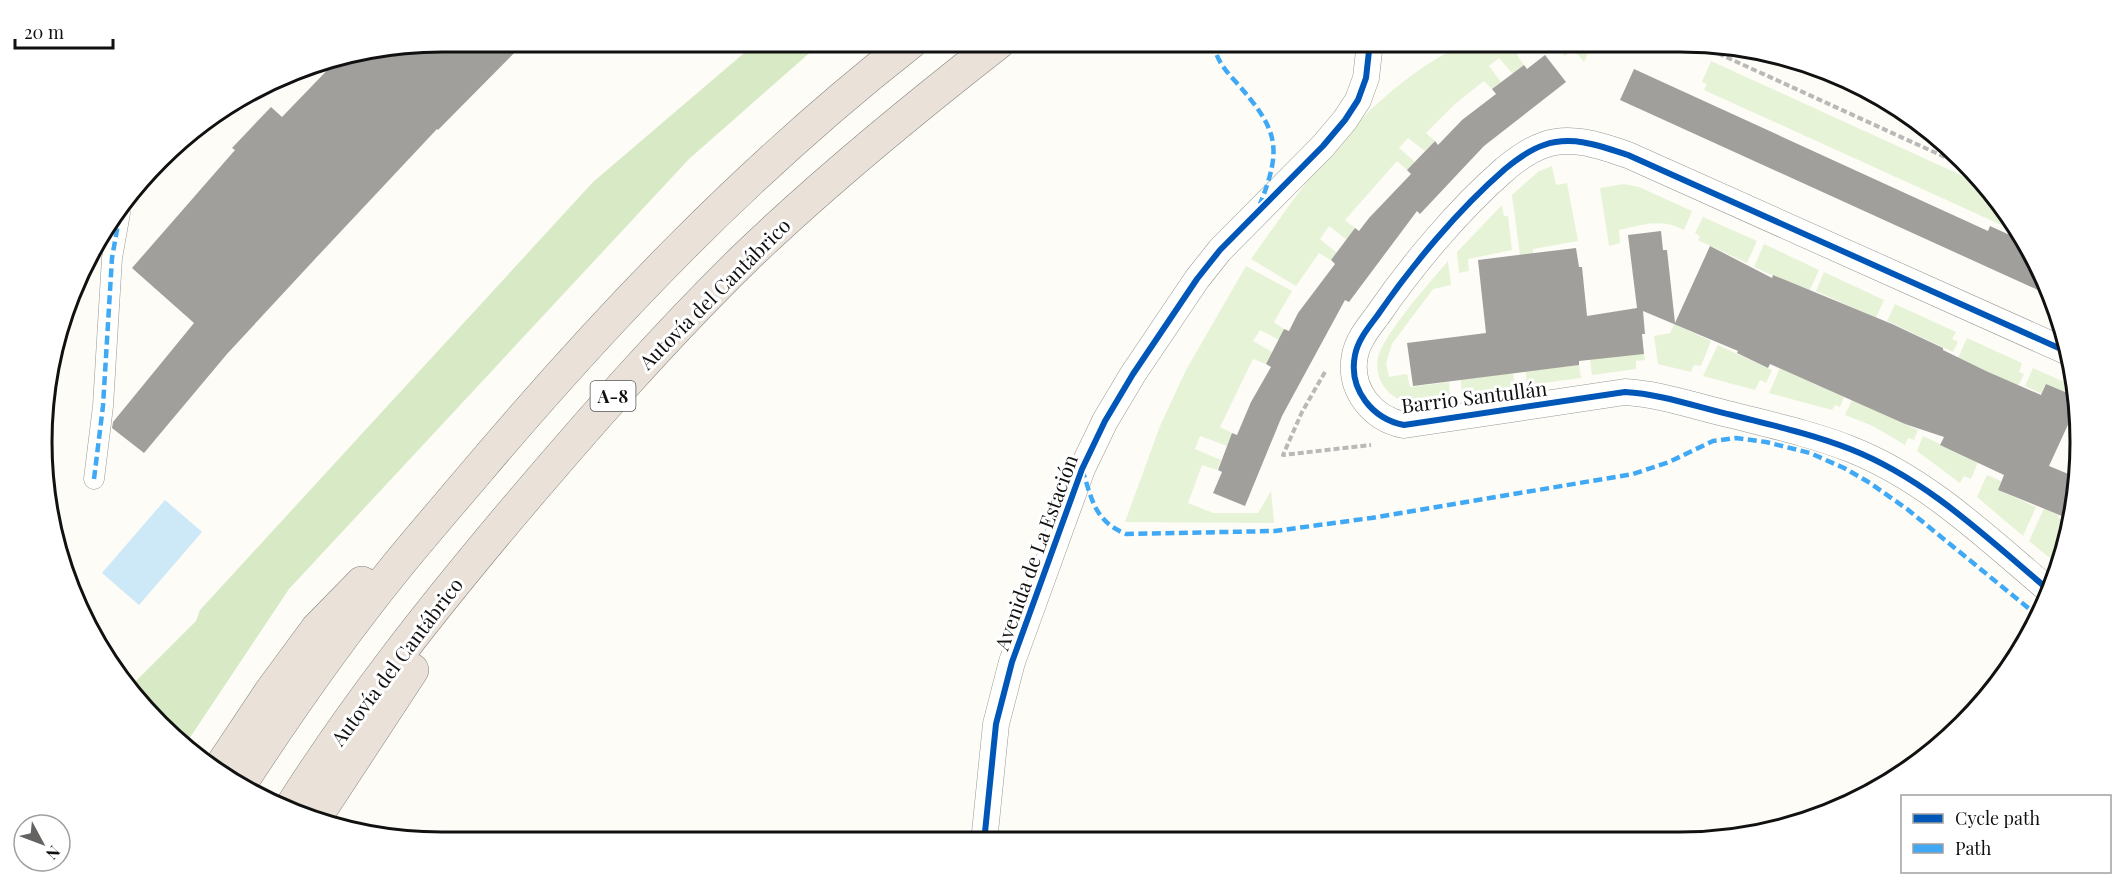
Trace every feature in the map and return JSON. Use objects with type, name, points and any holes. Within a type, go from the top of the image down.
[{"type":"highway","name":"A-8","points":[[245,779],[314,677],[396,567],[546,390],[626,302],[709,218],[800,134],[899,52]]},
{"type":"highway","name":"Autovía del Cantábrico","points":[[294,803],[358,708],[438,601],[586,426],[665,339],[747,257],[836,174],[987,52]]},
{"type":"highway","name":"A-8","points":[[222,764],[272,690],[317,629],[367,577],[452,501]]},
{"type":"highway","points":[[319,812],[518,507]]},
{"type":"street","name":"Avenida de La Estación","points":[[985,832],[996,724],[1012,662],[1082,468],[1133,374],[1197,279],[1220,250],[1323,146],[1345,120],[1358,100],[1365,78],[1369,52]]},
{"type":"street","name":"Barrio Santullán","points":[[2043,586],[1929,492],[1851,449],[1808,435],[1656,396],[1625,392],[1404,425],[1384,418],[1373,411],[1365,401],[1354,373],[1354,356],[1361,339],[1409,274],[1485,189],[1527,152],[1546,144],[1568,141],[1599,145],[1628,155],[2058,348]]},
{"type":"street","points":[[94,479],[103,406],[112,258],[118,227]]},
{"type":"path","points":[[1721,55],[1947,158]]},
{"type":"path","points":[[1330,362],[1302,412],[1283,455],[1376,444]]},
{"type":"green space","points":[[745,52],[811,52],[689,159],[289,589],[189,739],[149,700],[135,682],[196,621],[200,610],[593,182]]},
{"type":"green space","points":[[1450,52],[1521,52],[1517,55],[1524,65],[1513,74],[1499,58],[1489,66],[1501,82],[1492,89],[1484,81],[1455,104],[1426,133],[1435,141],[1425,151],[1408,138],[1399,148],[1415,162],[1407,170],[1397,161],[1345,220],[1355,228],[1347,240],[1329,226],[1320,239],[1337,253],[1331,260],[1319,253],[1296,286],[1251,259],[1296,196],[1346,136],[1373,107],[1434,60]]},
{"type":"green space","points":[[1576,52],[1588,52],[1584,62]]},
{"type":"green space","points":[[1711,61],[1967,178],[2006,227],[1704,90],[1707,84],[1702,82]]},
{"type":"green space","points":[[1552,166],[1556,185],[1567,183],[1578,241],[1533,249],[1534,261],[1521,263],[1512,195],[1539,171]]},
{"type":"green space","points":[[1624,184],[1639,187],[1692,211],[1684,230],[1659,223],[1636,226],[1619,230],[1620,243],[1609,246],[1600,188]]},
{"type":"green space","points":[[1502,205],[1504,216],[1508,216],[1512,250],[1468,259],[1469,271],[1459,273],[1457,252]]},
{"type":"green space","points":[[1703,217],[1757,241],[1747,263],[1698,240],[1700,236],[1695,233]]},
{"type":"green space","points":[[1764,244],[1819,270],[1809,292],[1754,267]]},
{"type":"green space","points":[[1448,261],[1451,285],[1433,289],[1392,344],[1386,363],[1389,377],[1407,374],[1410,387],[1449,382],[1450,398],[1422,402],[1404,401],[1389,393],[1381,382],[1377,369],[1378,358],[1398,322]]},
{"type":"green space","points":[[1246,266],[1292,291],[1274,322],[1284,329],[1279,340],[1260,330],[1253,341],[1272,352],[1266,364],[1253,359],[1220,427],[1232,433],[1227,446],[1200,436],[1195,449],[1221,460],[1217,470],[1202,465],[1188,503],[1213,513],[1258,513],[1271,491],[1274,523],[1125,522],[1160,426],[1186,370]]},
{"type":"green space","points":[[1824,272],[1884,300],[1876,318],[1816,291]]},
{"type":"green space","points":[[1895,304],[1956,332],[1952,339],[1958,342],[1953,352],[1887,321]]},
{"type":"green space","points":[[1674,324],[1711,341],[1701,366],[1694,365],[1691,372],[1658,364],[1654,336],[1670,333]]},
{"type":"green space","points":[[1967,338],[2022,363],[2019,372],[2024,374],[2018,386],[1958,358]]},
{"type":"green space","points":[[1588,344],[1644,353],[1645,360],[1636,361],[1636,369],[1592,375]]},
{"type":"green space","points":[[1718,345],[1772,370],[1766,383],[1760,380],[1755,390],[1703,376]]},
{"type":"green space","points":[[1524,356],[1538,370],[1579,365],[1581,378],[1527,385]]},
{"type":"green space","points":[[1459,366],[1474,378],[1513,373],[1515,388],[1462,394]]},
{"type":"green space","points":[[1780,368],[1844,397],[1840,407],[1835,405],[1832,410],[1769,393]]},
{"type":"green space","points":[[2033,368],[2066,383],[2067,393],[2046,384],[2042,394],[2025,386]]},
{"type":"green space","points":[[1852,400],[1918,430],[1914,440],[1908,438],[1905,445],[1873,426],[1845,415]]},
{"type":"green space","points":[[1923,436],[1978,462],[1971,479],[1964,476],[1960,483],[1917,451]]},
{"type":"green space","points":[[1987,475],[2001,481],[1998,490],[2036,507],[2023,536],[1977,497]]},
{"type":"green space","points":[[2047,502],[2062,508],[2058,518],[2063,520],[2052,560],[2029,541]]},
{"type":"water","points":[[165,500],[202,532],[139,605],[102,573]]},
{"type":"building","points":[[515,52],[437,129],[227,354],[144,453],[112,428],[113,422],[194,323],[132,268],[235,150],[232,148],[271,107],[282,117],[327,70],[342,66],[366,60],[417,53]]},
{"type":"building","points":[[1545,55],[1566,82],[1484,146],[1420,214],[1417,211],[1349,302],[1345,300],[1282,416],[1245,506],[1213,493],[1222,472],[1218,470],[1232,433],[1237,435],[1251,402],[1271,367],[1266,364],[1284,329],[1289,331],[1298,313],[1335,264],[1331,260],[1355,228],[1359,231],[1411,174],[1407,170],[1435,141],[1438,145],[1462,120],[1496,94],[1492,89],[1524,65],[1527,69]]},
{"type":"building","points":[[1634,69],[1988,231],[1990,226],[2011,235],[2040,291],[1620,100]]},
{"type":"building","points":[[1661,231],[1663,250],[1667,250],[1675,323],[1710,246],[1772,278],[1773,275],[1892,324],[1986,371],[2041,395],[2046,384],[2067,393],[2070,420],[2049,466],[2069,474],[2063,517],[1998,490],[2004,475],[1940,445],[1944,437],[1905,424],[1770,364],[1768,368],[1737,353],[1738,351],[1643,311],[1644,354],[1579,361],[1579,365],[1413,386],[1407,343],[1486,333],[1478,260],[1576,248],[1579,267],[1582,267],[1587,316],[1637,308],[1628,235]]},
{"type":"marked path","points":[[1216,52],[1221,64],[1260,112],[1268,125],[1272,138],[1274,152],[1272,167],[1260,204]]},
{"type":"marked path","points":[[94,479],[103,406],[112,258],[118,227]]},
{"type":"marked path","points":[[1082,469],[1092,499],[1101,516],[1115,529],[1126,534],[1275,531],[1371,518],[1633,474],[1669,462],[1713,441],[1736,438],[1766,442],[1810,453],[1870,483],[1907,509],[2032,611]]},
{"type":"cycle path","points":[[985,832],[996,724],[1012,662],[1082,469],[1105,421],[1133,374],[1197,279],[1220,250],[1323,146],[1345,120],[1358,100],[1366,78],[1369,52]]},
{"type":"cycle path","points":[[2043,585],[1931,493],[1878,462],[1821,439],[1679,401],[1625,392],[1404,425],[1382,416],[1365,401],[1355,380],[1354,368],[1356,350],[1367,330],[1405,277],[1453,220],[1487,185],[1519,158],[1533,149],[1565,141],[1586,143],[1628,155],[2058,348]]}]
